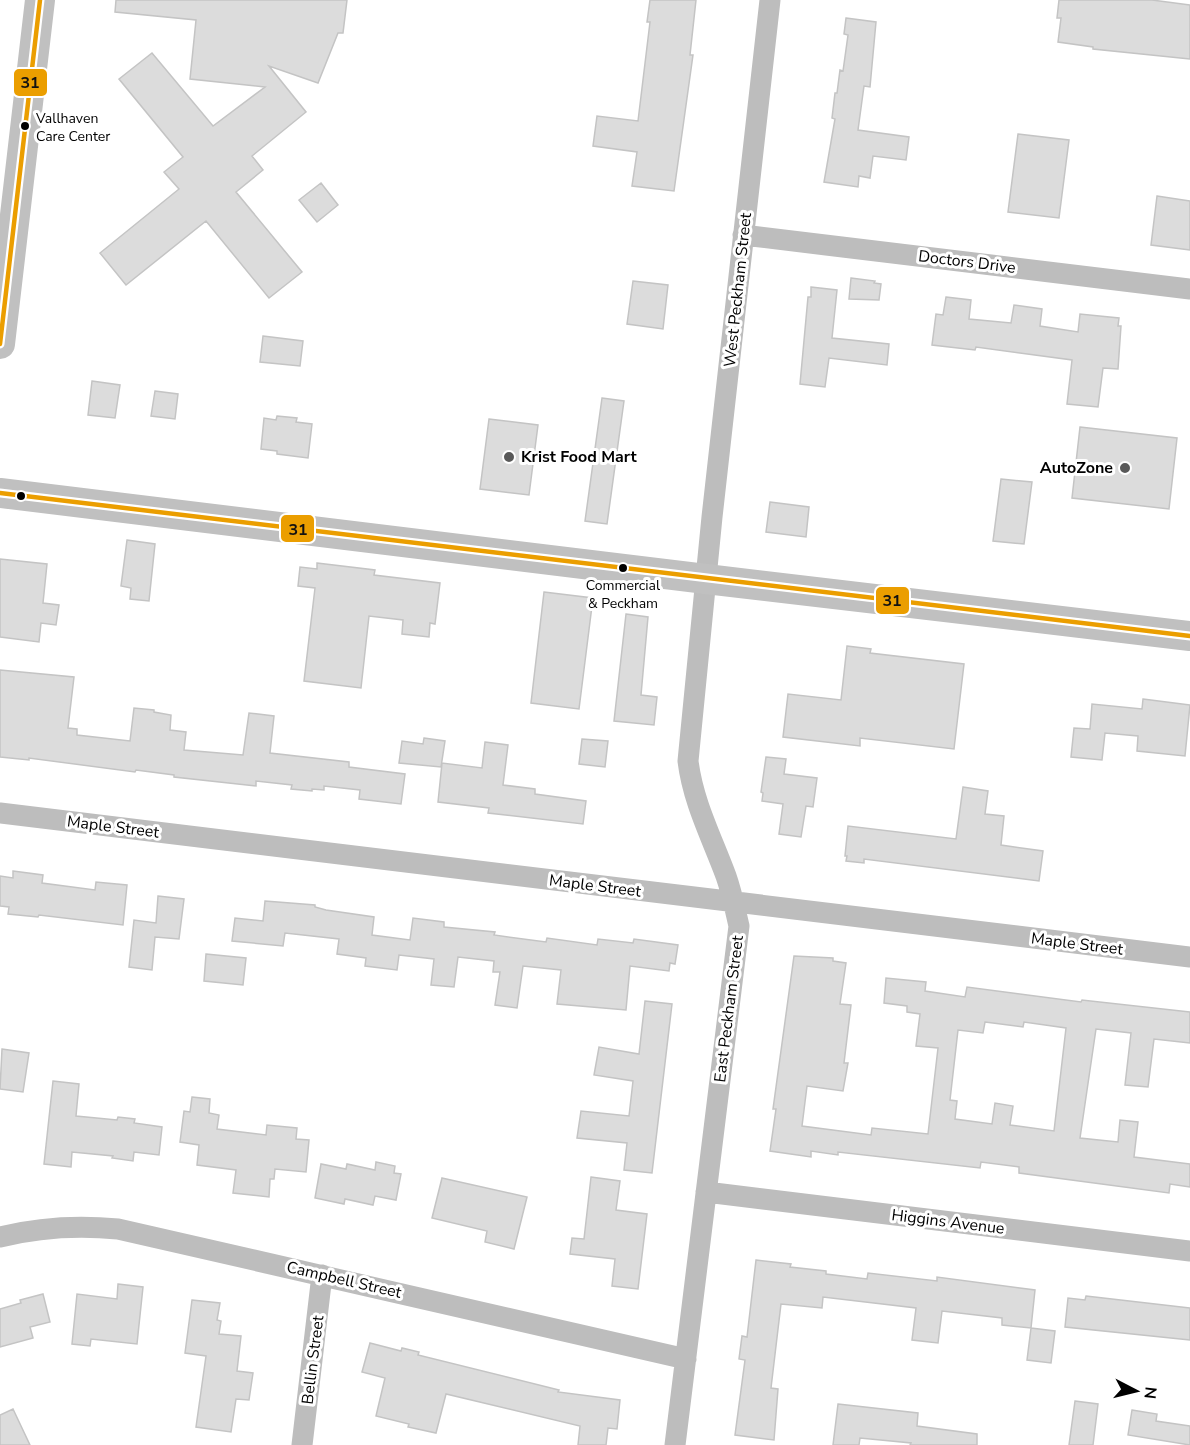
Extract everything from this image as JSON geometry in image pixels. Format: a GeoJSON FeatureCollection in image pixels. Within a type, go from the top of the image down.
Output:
{"type":"FeatureCollection","features":[{"type":"Feature","properties":{"kind":"main road"},"geometry":{"type":"LineString","coordinates":[[0,344],[40,0]]}},
{"type":"Feature","properties":{"kind":"main road"},"geometry":{"type":"LineString","coordinates":[[0,493],[1190,636]]}},
{"type":"Feature","properties":{"kind":"street","name":"West Peckham Street"},"geometry":{"type":"LineString","coordinates":[[706,579],[770,0]]}},
{"type":"Feature","properties":{"kind":"street","name":"Doctors Drive"},"geometry":{"type":"LineString","coordinates":[[743,235],[1190,289]]}},
{"type":"Feature","properties":{"kind":"street","name":"East Peckham Street"},"geometry":{"type":"LineString","coordinates":[[675,1445],[739,926],[726,876],[690,783],[688,761],[706,579]]}},
{"type":"Feature","properties":{"kind":"street","name":"Maple Street"},"geometry":{"type":"LineString","coordinates":[[0,813],[1190,957]]}},
{"type":"Feature","properties":{"kind":"street","name":"Higgins Avenue"},"geometry":{"type":"LineString","coordinates":[[706,1192],[1190,1251]]}},
{"type":"Feature","properties":{"kind":"street","name":"Campbell Street"},"geometry":{"type":"LineString","coordinates":[[0,1237],[56,1227],[118,1228],[686,1359]]}},
{"type":"Feature","properties":{"kind":"street","name":"Bellin Street"},"geometry":{"type":"LineString","coordinates":[[302,1445],[322,1275]]}},
{"type":"Feature","properties":{"kind":"building"},"geometry":{"type":"Polygon","coordinates":[[[116,0],[347,0],[343,33],[338,33],[318,83],[269,66],[306,112],[252,156],[263,170],[236,192],[302,272],[269,298],[206,221],[126,285],[100,253],[179,189],[164,172],[183,157],[119,79],[152,53],[213,126],[265,87],[190,79],[196,20],[115,12],[116,0]]]}},
{"type":"Feature","properties":{"kind":"building"},"geometry":{"type":"Polygon","coordinates":[[[650,0],[696,0],[690,55],[693,55],[674,191],[632,186],[637,152],[593,146],[597,116],[638,121],[650,22],[647,22],[650,0]]]}},
{"type":"Feature","properties":{"kind":"building"},"geometry":{"type":"Polygon","coordinates":[[[1059,0],[1152,0],[1190,5],[1190,59],[1093,49],[1093,47],[1058,42],[1061,18],[1057,18],[1059,0]]]}},
{"type":"Feature","properties":{"kind":"building"},"geometry":{"type":"Polygon","coordinates":[[[846,18],[876,22],[870,87],[864,86],[858,130],[909,137],[906,160],[873,156],[870,178],[859,176],[858,187],[824,182],[835,119],[832,118],[835,93],[837,93],[840,70],[843,71],[848,35],[844,34],[846,18]]]}},
{"type":"Feature","properties":{"kind":"building"},"geometry":{"type":"Polygon","coordinates":[[[1018,134],[1069,140],[1059,218],[1008,212],[1018,134]]]}},
{"type":"Feature","properties":{"kind":"building"},"geometry":{"type":"Polygon","coordinates":[[[321,183],[338,205],[317,222],[299,200],[321,183]]]}},
{"type":"Feature","properties":{"kind":"building"},"geometry":{"type":"Polygon","coordinates":[[[1157,196],[1190,201],[1190,250],[1151,245],[1157,196]]]}},
{"type":"Feature","properties":{"kind":"building"},"geometry":{"type":"Polygon","coordinates":[[[851,278],[881,284],[879,300],[849,299],[851,278]]]}},
{"type":"Feature","properties":{"kind":"building"},"geometry":{"type":"Polygon","coordinates":[[[633,281],[668,285],[663,329],[627,324],[633,281]]]}},
{"type":"Feature","properties":{"kind":"building"},"geometry":{"type":"Polygon","coordinates":[[[811,287],[837,290],[832,338],[889,344],[887,365],[829,358],[825,387],[800,384],[808,297],[811,297],[811,287]]]}},
{"type":"Feature","properties":{"kind":"building"},"geometry":{"type":"Polygon","coordinates":[[[946,297],[971,300],[969,319],[1011,323],[1014,305],[1042,309],[1040,326],[1078,332],[1080,314],[1119,318],[1118,326],[1121,326],[1118,369],[1103,368],[1098,407],[1067,404],[1072,360],[976,347],[975,350],[932,345],[936,314],[943,315],[946,297]]]}},
{"type":"Feature","properties":{"kind":"building"},"geometry":{"type":"Polygon","coordinates":[[[263,336],[303,341],[300,366],[260,362],[263,336]]]}},
{"type":"Feature","properties":{"kind":"building"},"geometry":{"type":"Polygon","coordinates":[[[92,381],[120,385],[115,418],[88,415],[92,381]]]}},
{"type":"Feature","properties":{"kind":"building"},"geometry":{"type":"Polygon","coordinates":[[[155,391],[178,394],[175,419],[151,416],[155,391]]]}},
{"type":"Feature","properties":{"kind":"building"},"geometry":{"type":"Polygon","coordinates":[[[602,398],[624,401],[607,524],[585,521],[602,398]]]}},
{"type":"Feature","properties":{"kind":"building"},"geometry":{"type":"Polygon","coordinates":[[[277,416],[297,418],[296,422],[312,424],[308,458],[277,454],[277,451],[261,449],[264,418],[276,420],[277,416]]]}},
{"type":"Feature","properties":{"kind":"building","name":"Krist Food Mart"},"geometry":{"type":"Polygon","coordinates":[[[489,419],[538,425],[529,495],[480,489],[489,419]]]}},
{"type":"Feature","properties":{"kind":"building","name":"AutoZone"},"geometry":{"type":"Polygon","coordinates":[[[1080,427],[1177,438],[1169,509],[1072,498],[1080,427]]]}},
{"type":"Feature","properties":{"kind":"building"},"geometry":{"type":"Polygon","coordinates":[[[1001,479],[1032,482],[1024,544],[993,541],[1001,479]]]}},
{"type":"Feature","properties":{"kind":"building"},"geometry":{"type":"Polygon","coordinates":[[[770,502],[809,507],[806,537],[766,532],[770,502]]]}},
{"type":"Feature","properties":{"kind":"building"},"geometry":{"type":"Polygon","coordinates":[[[127,540],[155,544],[149,601],[130,599],[131,588],[121,586],[127,540]]]}},
{"type":"Feature","properties":{"kind":"building"},"geometry":{"type":"Polygon","coordinates":[[[0,559],[47,564],[43,603],[59,605],[56,625],[41,623],[39,642],[0,637],[0,559]]]}},
{"type":"Feature","properties":{"kind":"building"},"geometry":{"type":"Polygon","coordinates":[[[317,563],[375,570],[374,575],[440,583],[435,624],[430,623],[429,637],[402,634],[403,620],[369,616],[361,688],[304,681],[315,588],[298,586],[300,567],[317,569],[317,563]]]}},
{"type":"Feature","properties":{"kind":"building"},"geometry":{"type":"Polygon","coordinates":[[[544,592],[593,598],[579,709],[531,703],[544,592]]]}},
{"type":"Feature","properties":{"kind":"building"},"geometry":{"type":"Polygon","coordinates":[[[626,614],[648,617],[641,695],[657,697],[654,725],[614,721],[626,614]]]}},
{"type":"Feature","properties":{"kind":"building"},"geometry":{"type":"Polygon","coordinates":[[[847,646],[871,649],[870,653],[964,664],[954,749],[860,738],[860,746],[783,737],[788,694],[841,700],[847,646]]]}},
{"type":"Feature","properties":{"kind":"building"},"geometry":{"type":"Polygon","coordinates":[[[0,670],[74,677],[68,728],[77,729],[77,735],[130,741],[134,708],[154,710],[154,712],[171,715],[170,730],[186,732],[184,750],[243,755],[249,713],[274,716],[270,753],[349,762],[349,767],[405,774],[401,804],[359,799],[360,790],[324,786],[324,790],[312,789],[312,791],[291,789],[292,785],[256,781],[256,786],[174,777],[174,775],[136,770],[135,772],[29,758],[29,760],[0,757],[0,670]]]}},
{"type":"Feature","properties":{"kind":"building"},"geometry":{"type":"Polygon","coordinates":[[[1143,699],[1190,705],[1185,756],[1137,751],[1138,736],[1105,733],[1102,760],[1071,757],[1074,728],[1090,729],[1092,704],[1142,709],[1143,699]]]}},
{"type":"Feature","properties":{"kind":"building"},"geometry":{"type":"Polygon","coordinates":[[[424,738],[445,741],[441,767],[399,763],[402,741],[423,744],[424,738]]]}},
{"type":"Feature","properties":{"kind":"building"},"geometry":{"type":"Polygon","coordinates":[[[582,739],[608,741],[605,767],[579,764],[582,739]]]}},
{"type":"Feature","properties":{"kind":"building"},"geometry":{"type":"Polygon","coordinates":[[[485,742],[508,745],[503,785],[535,789],[535,794],[586,801],[583,824],[488,813],[489,808],[438,802],[442,763],[482,768],[485,742]]]}},
{"type":"Feature","properties":{"kind":"building"},"geometry":{"type":"Polygon","coordinates":[[[766,757],[786,759],[784,774],[817,778],[813,807],[806,806],[801,837],[779,834],[783,804],[762,801],[763,793],[761,792],[766,757]]]}},
{"type":"Feature","properties":{"kind":"building"},"geometry":{"type":"Polygon","coordinates":[[[963,787],[988,791],[985,814],[1004,816],[1001,845],[1043,851],[1039,881],[864,859],[864,863],[846,861],[848,826],[956,839],[963,787]]]}},
{"type":"Feature","properties":{"kind":"building"},"geometry":{"type":"Polygon","coordinates":[[[13,871],[43,875],[42,883],[95,890],[96,882],[127,885],[123,925],[39,915],[38,917],[8,914],[9,907],[0,906],[0,876],[13,878],[13,871]]]}},
{"type":"Feature","properties":{"kind":"building"},"geometry":{"type":"Polygon","coordinates":[[[158,896],[184,899],[179,939],[155,937],[152,970],[129,967],[134,920],[156,923],[158,896]]]}},
{"type":"Feature","properties":{"kind":"building"},"geometry":{"type":"Polygon","coordinates":[[[265,901],[315,905],[315,907],[326,910],[374,917],[372,935],[410,940],[413,918],[444,922],[444,927],[495,932],[494,935],[546,942],[547,938],[597,945],[598,939],[633,943],[634,939],[678,945],[675,964],[670,963],[669,971],[630,966],[626,1010],[557,1004],[561,970],[523,966],[517,1008],[495,1005],[500,972],[493,972],[494,961],[458,957],[454,987],[431,985],[434,959],[399,955],[397,970],[365,966],[366,958],[337,954],[339,939],[285,933],[283,946],[232,941],[235,918],[263,921],[265,901]]]}},
{"type":"Feature","properties":{"kind":"building"},"geometry":{"type":"Polygon","coordinates":[[[206,954],[246,958],[243,985],[204,981],[206,954]]]}},
{"type":"Feature","properties":{"kind":"building"},"geometry":{"type":"Polygon","coordinates":[[[794,956],[833,958],[833,961],[846,963],[840,1004],[851,1005],[844,1063],[848,1063],[843,1091],[807,1086],[802,1126],[871,1135],[872,1128],[928,1134],[938,1048],[916,1046],[920,1014],[907,1012],[907,1006],[884,1003],[886,978],[926,982],[925,991],[965,997],[967,987],[1081,1002],[1082,1000],[1190,1012],[1190,1043],[1154,1039],[1148,1087],[1125,1085],[1131,1033],[1096,1029],[1080,1138],[1118,1142],[1120,1120],[1138,1122],[1134,1157],[1190,1164],[1190,1187],[1170,1184],[1169,1193],[1019,1173],[1019,1167],[981,1162],[980,1168],[838,1152],[838,1155],[811,1151],[811,1157],[770,1151],[776,1109],[773,1109],[794,956]],[[985,1022],[983,1033],[958,1030],[950,1100],[957,1101],[955,1119],[992,1124],[995,1103],[1013,1106],[1010,1125],[1054,1131],[1066,1028],[1024,1022],[1023,1027],[985,1022]]]}},
{"type":"Feature","properties":{"kind":"building"},"geometry":{"type":"Polygon","coordinates":[[[645,1001],[672,1004],[652,1173],[624,1170],[627,1143],[577,1138],[581,1111],[629,1116],[633,1081],[594,1075],[599,1047],[639,1054],[645,1001]]]}},
{"type":"Feature","properties":{"kind":"building"},"geometry":{"type":"Polygon","coordinates":[[[2,1049],[29,1053],[23,1092],[0,1089],[2,1049]]]}},
{"type":"Feature","properties":{"kind":"building"},"geometry":{"type":"Polygon","coordinates":[[[53,1081],[79,1084],[76,1116],[117,1120],[118,1117],[135,1119],[134,1123],[162,1127],[159,1155],[134,1152],[133,1161],[112,1158],[113,1156],[72,1152],[71,1167],[44,1164],[53,1081]]]}},
{"type":"Feature","properties":{"kind":"building"},"geometry":{"type":"Polygon","coordinates":[[[192,1097],[210,1099],[209,1113],[219,1115],[217,1129],[266,1135],[267,1125],[297,1128],[296,1139],[309,1140],[306,1172],[275,1169],[274,1179],[270,1179],[269,1197],[233,1193],[236,1170],[197,1165],[199,1145],[180,1142],[184,1111],[190,1112],[192,1097]]]}},
{"type":"Feature","properties":{"kind":"building"},"geometry":{"type":"Polygon","coordinates":[[[376,1162],[395,1166],[394,1173],[401,1174],[396,1200],[375,1196],[373,1205],[345,1199],[344,1204],[315,1198],[321,1164],[346,1169],[347,1164],[375,1170],[376,1162]]]}},
{"type":"Feature","properties":{"kind":"building"},"geometry":{"type":"Polygon","coordinates":[[[591,1177],[620,1181],[616,1210],[647,1214],[638,1289],[612,1286],[615,1259],[570,1254],[572,1238],[584,1239],[591,1177]]]}},
{"type":"Feature","properties":{"kind":"building"},"geometry":{"type":"Polygon","coordinates":[[[442,1178],[527,1197],[514,1249],[485,1242],[487,1231],[432,1218],[442,1178]]]}},
{"type":"Feature","properties":{"kind":"building"},"geometry":{"type":"Polygon","coordinates":[[[756,1260],[826,1271],[826,1274],[867,1279],[868,1273],[937,1281],[937,1277],[1035,1290],[1031,1328],[1002,1325],[1002,1318],[942,1311],[938,1343],[912,1340],[916,1308],[823,1297],[822,1308],[781,1304],[771,1388],[778,1389],[774,1440],[735,1435],[745,1360],[739,1359],[742,1336],[747,1337],[756,1260]]]}},
{"type":"Feature","properties":{"kind":"building"},"geometry":{"type":"Polygon","coordinates":[[[118,1284],[143,1287],[137,1344],[91,1339],[90,1346],[72,1344],[77,1294],[117,1299],[118,1284]]]}},
{"type":"Feature","properties":{"kind":"building"},"geometry":{"type":"Polygon","coordinates":[[[43,1294],[50,1322],[30,1327],[33,1338],[0,1347],[0,1309],[21,1303],[20,1300],[43,1294]]]}},
{"type":"Feature","properties":{"kind":"building"},"geometry":{"type":"Polygon","coordinates":[[[1086,1296],[1190,1308],[1190,1340],[1065,1327],[1068,1298],[1085,1300],[1086,1296]]]}},
{"type":"Feature","properties":{"kind":"building"},"geometry":{"type":"Polygon","coordinates":[[[192,1300],[220,1303],[217,1320],[221,1321],[219,1334],[241,1336],[237,1371],[253,1373],[249,1400],[236,1399],[231,1432],[196,1427],[206,1356],[185,1353],[192,1300]]]}},
{"type":"Feature","properties":{"kind":"building"},"geometry":{"type":"Polygon","coordinates":[[[1031,1328],[1055,1331],[1051,1363],[1027,1360],[1031,1328]]]}},
{"type":"Feature","properties":{"kind":"building"},"geometry":{"type":"Polygon","coordinates":[[[370,1343],[401,1351],[402,1348],[419,1352],[418,1355],[559,1390],[558,1392],[620,1400],[617,1429],[608,1428],[606,1445],[578,1445],[580,1426],[446,1394],[436,1433],[408,1427],[409,1424],[376,1416],[385,1378],[362,1372],[370,1343]]]}},
{"type":"Feature","properties":{"kind":"building"},"geometry":{"type":"Polygon","coordinates":[[[1075,1401],[1098,1404],[1093,1445],[1069,1445],[1075,1401]]]}},
{"type":"Feature","properties":{"kind":"building"},"geometry":{"type":"Polygon","coordinates":[[[838,1404],[918,1413],[917,1426],[977,1434],[977,1445],[910,1445],[911,1443],[860,1438],[859,1445],[833,1445],[838,1404]]]}},
{"type":"Feature","properties":{"kind":"building"},"geometry":{"type":"Polygon","coordinates":[[[13,1409],[30,1445],[0,1445],[0,1415],[13,1409]]]}},
{"type":"Feature","properties":{"kind":"building"},"geometry":{"type":"Polygon","coordinates":[[[1132,1410],[1157,1414],[1156,1421],[1190,1426],[1190,1445],[1128,1435],[1132,1410]]]}},
{"type":"Feature","properties":{"kind":"transit line","name":"31"},"geometry":{"type":"LineString","coordinates":[[0,344],[40,0]]}},
{"type":"Feature","properties":{"kind":"transit line","name":"31"},"geometry":{"type":"LineString","coordinates":[[0,493],[1190,636]]}},
{"type":"Feature","properties":{"kind":"place","name":"Vallhaven Care Center"},"geometry":{"type":"Point","coordinates":[25,126]}},
{"type":"Feature","properties":{"kind":"place","name":"Krist Food Mart"},"geometry":{"type":"Point","coordinates":[509,457]}},
{"type":"Feature","properties":{"kind":"place","name":"AutoZone"},"geometry":{"type":"Point","coordinates":[1125,468]}},
{"type":"Feature","properties":{"kind":"place","name":"Commercial & Peckham"},"geometry":{"type":"Point","coordinates":[623,568]}}]}
